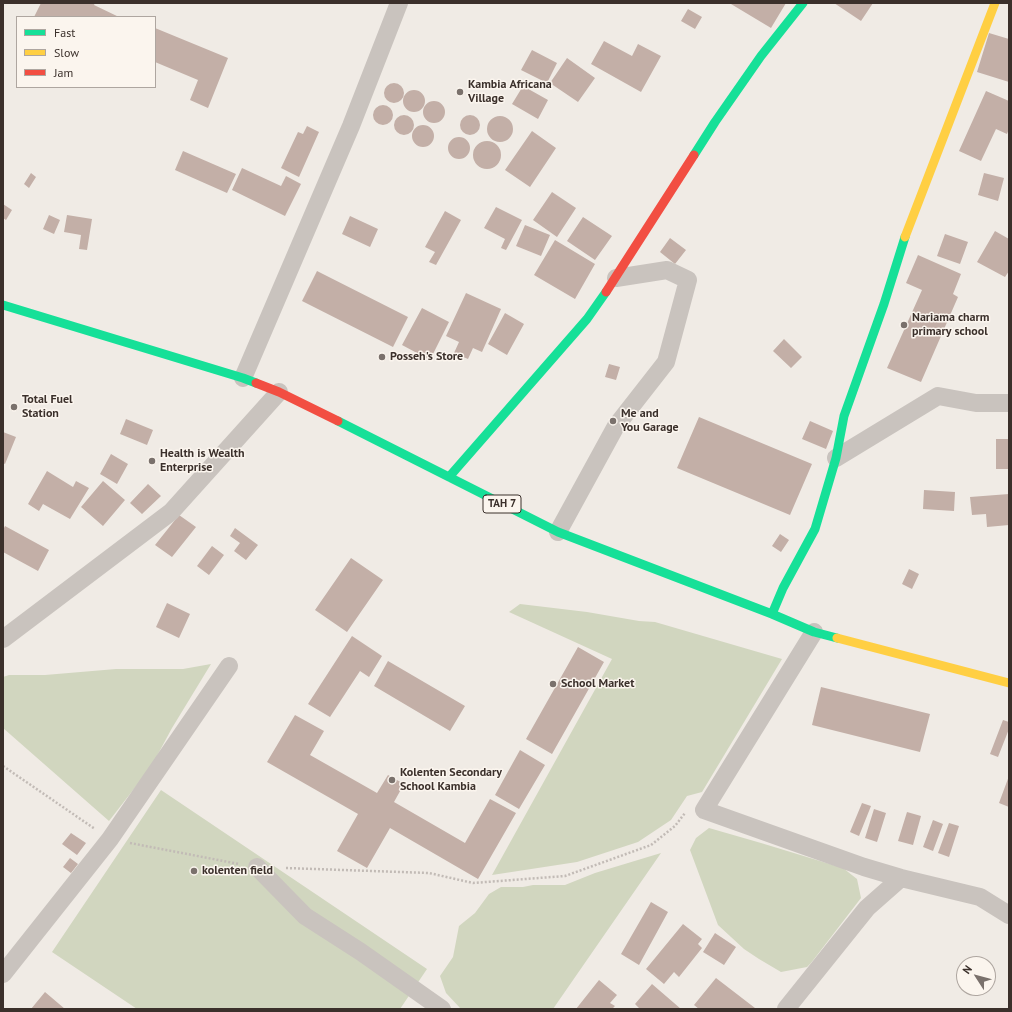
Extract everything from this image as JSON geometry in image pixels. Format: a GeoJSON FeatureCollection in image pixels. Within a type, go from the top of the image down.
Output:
{"type":"FeatureCollection","features":[{"type":"Feature","properties":{"kind":"main road"},"geometry":{"type":"LineString","coordinates":[[449,477],[587,320],[616,278],[715,122],[762,56],[804,3]]}},
{"type":"Feature","properties":{"kind":"main road"},"geometry":{"type":"LineString","coordinates":[[772,614],[783,588],[816,529],[836,458],[844,416],[884,304],[910,222],[995,3]]}},
{"type":"Feature","properties":{"kind":"main road","name":"TAH 7"},"geometry":{"type":"LineString","coordinates":[[3,306],[243,378],[279,392],[558,532],[772,614],[814,632],[1009,683]]}},
{"type":"Feature","properties":{"kind":"street"},"geometry":{"type":"LineString","coordinates":[[243,378],[352,126],[399,3]]}},
{"type":"Feature","properties":{"kind":"street"},"geometry":{"type":"LineString","coordinates":[[558,532],[616,426],[666,362],[688,280],[667,270],[616,278]]}},
{"type":"Feature","properties":{"kind":"street"},"geometry":{"type":"LineString","coordinates":[[3,639],[171,512],[279,392]]}},
{"type":"Feature","properties":{"kind":"street"},"geometry":{"type":"LineString","coordinates":[[836,458],[938,396],[976,403],[1009,403]]}},
{"type":"Feature","properties":{"kind":"street"},"geometry":{"type":"LineString","coordinates":[[814,632],[704,810],[864,867],[901,878],[980,897],[1009,915]]}},
{"type":"Feature","properties":{"kind":"street"},"geometry":{"type":"LineString","coordinates":[[3,974],[110,839],[229,666]]}},
{"type":"Feature","properties":{"kind":"street"},"geometry":{"type":"LineString","coordinates":[[257,867],[306,916],[362,952],[442,1009]]}},
{"type":"Feature","properties":{"kind":"street"},"geometry":{"type":"LineString","coordinates":[[786,1009],[867,908],[901,878]]}},
{"type":"Feature","properties":{"kind":"path"},"geometry":{"type":"LineString","coordinates":[[3,766],[110,839],[257,867],[429,873],[473,883],[565,876],[651,845],[675,826],[687,811],[704,810]]}},
{"type":"Feature","properties":{"kind":"green space"},"geometry":{"type":"Polygon","coordinates":[[[520,604],[655,622],[782,659],[702,792],[687,796],[671,820],[638,842],[577,862],[492,875],[612,659],[509,612],[520,604]]]}},
{"type":"Feature","properties":{"kind":"green space"},"geometry":{"type":"Polygon","coordinates":[[[211,664],[172,728],[151,767],[109,821],[3,728],[3,677],[9,675],[45,675],[116,669],[183,669],[211,664]]]}},
{"type":"Feature","properties":{"kind":"green space","name":"kolenten field"},"geometry":{"type":"Polygon","coordinates":[[[161,790],[427,969],[400,1009],[137,1009],[52,952],[161,790]]]}},
{"type":"Feature","properties":{"kind":"green space"},"geometry":{"type":"Polygon","coordinates":[[[709,828],[843,868],[857,879],[861,898],[807,967],[781,972],[744,949],[718,925],[690,850],[696,838],[709,828]]]}},
{"type":"Feature","properties":{"kind":"green space"},"geometry":{"type":"Polygon","coordinates":[[[661,853],[553,1009],[461,1009],[446,993],[440,976],[453,957],[459,926],[475,913],[489,894],[501,887],[565,885],[595,873],[661,853]]]}},
{"type":"Feature","properties":{"kind":"building"},"geometry":{"type":"Polygon","coordinates":[[[41,3],[95,3],[94,5],[117,16],[34,16],[41,3]]]}},
{"type":"Feature","properties":{"kind":"building"},"geometry":{"type":"Polygon","coordinates":[[[786,3],[771,28],[731,4],[786,3]]]}},
{"type":"Feature","properties":{"kind":"building"},"geometry":{"type":"Polygon","coordinates":[[[834,3],[873,3],[861,21],[834,3]]]}},
{"type":"Feature","properties":{"kind":"building"},"geometry":{"type":"Polygon","coordinates":[[[688,9],[702,17],[695,29],[681,21],[688,9]]]}},
{"type":"Feature","properties":{"kind":"building"},"geometry":{"type":"Polygon","coordinates":[[[156,28],[228,58],[208,108],[190,100],[198,80],[156,62],[156,28]]]}},
{"type":"Feature","properties":{"kind":"building"},"geometry":{"type":"Polygon","coordinates":[[[989,33],[1009,39],[1009,82],[977,72],[989,33]]]}},
{"type":"Feature","properties":{"kind":"building"},"geometry":{"type":"Polygon","coordinates":[[[604,41],[632,56],[638,44],[661,56],[641,92],[591,64],[604,41]]]}},
{"type":"Feature","properties":{"kind":"building"},"geometry":{"type":"Polygon","coordinates":[[[532,50],[557,63],[547,83],[521,70],[532,50]]]}},
{"type":"Feature","properties":{"kind":"building"},"geometry":{"type":"Polygon","coordinates":[[[567,58],[595,78],[578,102],[550,83],[567,58]]]}},
{"type":"Feature","properties":{"kind":"building"},"geometry":{"type":"Polygon","coordinates":[[[394,83],[401,86],[404,93],[401,100],[394,103],[387,100],[384,93],[387,86],[394,83]]]}},
{"type":"Feature","properties":{"kind":"building"},"geometry":{"type":"Polygon","coordinates":[[[523,86],[548,100],[538,119],[512,104],[523,86]]]}},
{"type":"Feature","properties":{"kind":"building"},"geometry":{"type":"Polygon","coordinates":[[[414,90],[422,93],[425,101],[422,109],[414,112],[406,109],[403,101],[406,93],[414,90]]]}},
{"type":"Feature","properties":{"kind":"building"},"geometry":{"type":"Polygon","coordinates":[[[986,91],[1009,101],[1009,129],[1007,134],[996,129],[981,161],[959,151],[986,91]]]}},
{"type":"Feature","properties":{"kind":"building"},"geometry":{"type":"Polygon","coordinates":[[[434,101],[442,104],[445,112],[442,120],[434,123],[426,120],[423,112],[426,104],[434,101]]]}},
{"type":"Feature","properties":{"kind":"building"},"geometry":{"type":"Polygon","coordinates":[[[379,105],[387,105],[393,111],[393,119],[387,125],[379,125],[373,119],[373,111],[379,105]]]}},
{"type":"Feature","properties":{"kind":"building"},"geometry":{"type":"Polygon","coordinates":[[[404,115],[411,118],[414,125],[411,132],[404,135],[397,132],[394,125],[397,118],[404,115]]]}},
{"type":"Feature","properties":{"kind":"building"},"geometry":{"type":"Polygon","coordinates":[[[466,115],[474,115],[480,121],[480,129],[474,135],[466,135],[460,129],[460,121],[466,115]]]}},
{"type":"Feature","properties":{"kind":"building"},"geometry":{"type":"Polygon","coordinates":[[[500,116],[509,120],[513,129],[509,138],[500,142],[491,138],[487,129],[491,120],[500,116]]]}},
{"type":"Feature","properties":{"kind":"building"},"geometry":{"type":"Polygon","coordinates":[[[419,125],[427,125],[434,132],[434,140],[427,147],[419,147],[412,140],[412,132],[419,125]]]}},
{"type":"Feature","properties":{"kind":"building"},"geometry":{"type":"Polygon","coordinates":[[[307,126],[319,132],[299,177],[281,168],[298,132],[303,134],[307,126]]]}},
{"type":"Feature","properties":{"kind":"building"},"geometry":{"type":"Polygon","coordinates":[[[532,131],[556,148],[530,187],[505,170],[532,131]]]}},
{"type":"Feature","properties":{"kind":"building"},"geometry":{"type":"Polygon","coordinates":[[[459,137],[467,140],[470,148],[467,156],[459,159],[451,156],[448,148],[451,140],[459,137]]]}},
{"type":"Feature","properties":{"kind":"building"},"geometry":{"type":"Polygon","coordinates":[[[487,141],[497,145],[501,155],[497,165],[487,169],[477,165],[473,155],[477,145],[487,141]]]}},
{"type":"Feature","properties":{"kind":"building"},"geometry":{"type":"Polygon","coordinates":[[[183,151],[236,174],[227,193],[175,170],[183,151]]]}},
{"type":"Feature","properties":{"kind":"building"},"geometry":{"type":"Polygon","coordinates":[[[242,168],[281,186],[286,176],[301,184],[285,216],[232,190],[242,168]]]}},
{"type":"Feature","properties":{"kind":"building"},"geometry":{"type":"Polygon","coordinates":[[[31,173],[36,177],[29,188],[24,184],[31,173]]]}},
{"type":"Feature","properties":{"kind":"building"},"geometry":{"type":"Polygon","coordinates":[[[984,173],[1004,178],[998,201],[978,195],[984,173]]]}},
{"type":"Feature","properties":{"kind":"building"},"geometry":{"type":"Polygon","coordinates":[[[552,192],[576,208],[557,237],[533,220],[552,192]]]}},
{"type":"Feature","properties":{"kind":"building"},"geometry":{"type":"Polygon","coordinates":[[[3,204],[12,210],[6,220],[3,218],[3,204]]]}},
{"type":"Feature","properties":{"kind":"building"},"geometry":{"type":"Polygon","coordinates":[[[496,207],[522,220],[506,250],[501,248],[505,239],[484,228],[496,207]]]}},
{"type":"Feature","properties":{"kind":"building"},"geometry":{"type":"Polygon","coordinates":[[[445,211],[461,220],[436,265],[429,262],[435,252],[425,247],[445,211]]]}},
{"type":"Feature","properties":{"kind":"building"},"geometry":{"type":"Polygon","coordinates":[[[49,215],[60,220],[54,234],[43,229],[49,215]]]}},
{"type":"Feature","properties":{"kind":"building"},"geometry":{"type":"Polygon","coordinates":[[[67,215],[92,219],[87,250],[79,249],[81,235],[64,232],[67,215]]]}},
{"type":"Feature","properties":{"kind":"building"},"geometry":{"type":"Polygon","coordinates":[[[350,216],[378,229],[370,247],[342,234],[350,216]]]}},
{"type":"Feature","properties":{"kind":"building"},"geometry":{"type":"Polygon","coordinates":[[[583,217],[612,236],[595,260],[567,241],[583,217]]]}},
{"type":"Feature","properties":{"kind":"building"},"geometry":{"type":"Polygon","coordinates":[[[525,225],[550,235],[541,256],[516,246],[525,225]]]}},
{"type":"Feature","properties":{"kind":"building"},"geometry":{"type":"Polygon","coordinates":[[[995,231],[1009,239],[1009,271],[1005,277],[977,262],[995,231]]]}},
{"type":"Feature","properties":{"kind":"building"},"geometry":{"type":"Polygon","coordinates":[[[945,234],[968,242],[960,264],[937,256],[945,234]]]}},
{"type":"Feature","properties":{"kind":"building"},"geometry":{"type":"Polygon","coordinates":[[[670,238],[686,250],[675,264],[660,252],[670,238]]]}},
{"type":"Feature","properties":{"kind":"building"},"geometry":{"type":"Polygon","coordinates":[[[555,240],[595,264],[575,299],[534,275],[555,240]]]}},
{"type":"Feature","properties":{"kind":"building"},"geometry":{"type":"Polygon","coordinates":[[[918,255],[961,274],[953,294],[958,297],[921,382],[887,368],[922,290],[906,283],[918,255]]]}},
{"type":"Feature","properties":{"kind":"building"},"geometry":{"type":"Polygon","coordinates":[[[317,271],[408,317],[393,347],[302,301],[317,271]]]}},
{"type":"Feature","properties":{"kind":"building"},"geometry":{"type":"Polygon","coordinates":[[[466,293],[501,309],[482,352],[473,348],[468,359],[454,353],[459,342],[446,336],[466,293]]]}},
{"type":"Feature","properties":{"kind":"building"},"geometry":{"type":"Polygon","coordinates":[[[422,308],[449,322],[430,360],[402,345],[422,308]]]}},
{"type":"Feature","properties":{"kind":"building"},"geometry":{"type":"Polygon","coordinates":[[[505,313],[524,324],[507,355],[488,344],[505,313]]]}},
{"type":"Feature","properties":{"kind":"building"},"geometry":{"type":"Polygon","coordinates":[[[784,339],[802,357],[791,368],[773,351],[784,339]]]}},
{"type":"Feature","properties":{"kind":"building"},"geometry":{"type":"Polygon","coordinates":[[[609,364],[620,367],[616,380],[605,377],[609,364]]]}},
{"type":"Feature","properties":{"kind":"building"},"geometry":{"type":"Polygon","coordinates":[[[699,417],[812,464],[790,515],[677,468],[699,417]]]}},
{"type":"Feature","properties":{"kind":"building"},"geometry":{"type":"Polygon","coordinates":[[[126,419],[153,430],[147,445],[120,434],[126,419]]]}},
{"type":"Feature","properties":{"kind":"building"},"geometry":{"type":"Polygon","coordinates":[[[810,421],[833,431],[826,449],[802,439],[810,421]]]}},
{"type":"Feature","properties":{"kind":"building"},"geometry":{"type":"Polygon","coordinates":[[[3,432],[16,437],[5,464],[3,463],[3,432]]]}},
{"type":"Feature","properties":{"kind":"building"},"geometry":{"type":"Polygon","coordinates":[[[996,439],[1009,439],[1009,469],[996,469],[996,439]]]}},
{"type":"Feature","properties":{"kind":"building"},"geometry":{"type":"Polygon","coordinates":[[[111,454],[128,464],[117,484],[100,474],[111,454]]]}},
{"type":"Feature","properties":{"kind":"building"},"geometry":{"type":"Polygon","coordinates":[[[47,471],[73,487],[76,481],[89,488],[70,519],[43,504],[39,511],[28,504],[47,471]]]}},
{"type":"Feature","properties":{"kind":"building"},"geometry":{"type":"Polygon","coordinates":[[[103,481],[125,500],[103,526],[81,507],[103,481]]]}},
{"type":"Feature","properties":{"kind":"building"},"geometry":{"type":"Polygon","coordinates":[[[148,484],[161,496],[142,514],[130,503],[148,484]]]}},
{"type":"Feature","properties":{"kind":"building"},"geometry":{"type":"Polygon","coordinates":[[[924,490],[955,492],[954,511],[923,509],[924,490]]]}},
{"type":"Feature","properties":{"kind":"building"},"geometry":{"type":"Polygon","coordinates":[[[1009,494],[1009,525],[987,527],[986,514],[972,515],[970,497],[1009,494]]]}},
{"type":"Feature","properties":{"kind":"building"},"geometry":{"type":"Polygon","coordinates":[[[179,515],[196,527],[172,557],[155,545],[179,515]]]}},
{"type":"Feature","properties":{"kind":"building"},"geometry":{"type":"Polygon","coordinates":[[[5,526],[49,550],[38,571],[3,552],[3,530],[5,526]]]}},
{"type":"Feature","properties":{"kind":"building"},"geometry":{"type":"Polygon","coordinates":[[[235,528],[258,545],[246,560],[234,551],[240,543],[230,536],[235,528]]]}},
{"type":"Feature","properties":{"kind":"building"},"geometry":{"type":"Polygon","coordinates":[[[780,534],[789,540],[781,552],[772,546],[780,534]]]}},
{"type":"Feature","properties":{"kind":"building"},"geometry":{"type":"Polygon","coordinates":[[[212,546],[224,555],[209,575],[197,566],[212,546]]]}},
{"type":"Feature","properties":{"kind":"building"},"geometry":{"type":"Polygon","coordinates":[[[351,558],[383,580],[347,632],[315,610],[351,558]]]}},
{"type":"Feature","properties":{"kind":"building"},"geometry":{"type":"Polygon","coordinates":[[[909,569],[919,574],[912,589],[902,584],[909,569]]]}},
{"type":"Feature","properties":{"kind":"building"},"geometry":{"type":"Polygon","coordinates":[[[167,603],[190,614],[179,638],[156,627],[167,603]]]}},
{"type":"Feature","properties":{"kind":"building"},"geometry":{"type":"Polygon","coordinates":[[[352,636],[382,656],[369,677],[360,671],[330,717],[308,704],[352,636]]]}},
{"type":"Feature","properties":{"kind":"building"},"geometry":{"type":"Polygon","coordinates":[[[578,647],[604,662],[552,754],[526,739],[578,647]]]}},
{"type":"Feature","properties":{"kind":"building"},"geometry":{"type":"Polygon","coordinates":[[[388,661],[465,706],[450,731],[374,686],[388,661]]]}},
{"type":"Feature","properties":{"kind":"building"},"geometry":{"type":"Polygon","coordinates":[[[821,687],[930,714],[920,752],[812,725],[821,687]]]}},
{"type":"Feature","properties":{"kind":"building"},"geometry":{"type":"Polygon","coordinates":[[[295,715],[324,731],[310,755],[377,793],[388,775],[404,784],[394,802],[465,843],[490,799],[516,813],[478,879],[390,828],[367,868],[337,851],[358,814],[267,762],[295,715]]]}},
{"type":"Feature","properties":{"kind":"building"},"geometry":{"type":"Polygon","coordinates":[[[1003,720],[1009,722],[1009,729],[998,757],[990,754],[1003,720]]]}},
{"type":"Feature","properties":{"kind":"building"},"geometry":{"type":"Polygon","coordinates":[[[520,750],[545,765],[519,809],[495,795],[520,750]]]}},
{"type":"Feature","properties":{"kind":"building"},"geometry":{"type":"Polygon","coordinates":[[[1009,776],[1009,807],[999,803],[1009,776]]]}},
{"type":"Feature","properties":{"kind":"building"},"geometry":{"type":"Polygon","coordinates":[[[862,803],[871,806],[859,836],[850,832],[862,803]]]}},
{"type":"Feature","properties":{"kind":"building"},"geometry":{"type":"Polygon","coordinates":[[[874,809],[886,813],[877,842],[865,838],[874,809]]]}},
{"type":"Feature","properties":{"kind":"building"},"geometry":{"type":"Polygon","coordinates":[[[907,812],[921,816],[913,845],[898,841],[907,812]]]}},
{"type":"Feature","properties":{"kind":"building"},"geometry":{"type":"Polygon","coordinates":[[[933,820],[943,824],[933,851],[923,847],[933,820]]]}},
{"type":"Feature","properties":{"kind":"building"},"geometry":{"type":"Polygon","coordinates":[[[949,823],[959,826],[949,857],[938,853],[949,823]]]}},
{"type":"Feature","properties":{"kind":"building"},"geometry":{"type":"Polygon","coordinates":[[[71,833],[86,843],[77,855],[62,844],[71,833]]]}},
{"type":"Feature","properties":{"kind":"building"},"geometry":{"type":"Polygon","coordinates":[[[70,858],[78,864],[71,873],[63,867],[70,858]]]}},
{"type":"Feature","properties":{"kind":"building"},"geometry":{"type":"Polygon","coordinates":[[[651,902],[668,912],[639,965],[621,954],[651,902]]]}},
{"type":"Feature","properties":{"kind":"building"},"geometry":{"type":"Polygon","coordinates":[[[683,924],[702,939],[698,944],[702,948],[679,977],[674,972],[664,984],[646,969],[683,924]]]}},
{"type":"Feature","properties":{"kind":"building"},"geometry":{"type":"Polygon","coordinates":[[[715,933],[736,947],[724,965],[703,952],[715,933]]]}},
{"type":"Feature","properties":{"kind":"building"},"geometry":{"type":"Polygon","coordinates":[[[716,978],[755,1008],[699,1009],[694,1005],[716,978]]]}},
{"type":"Feature","properties":{"kind":"building"},"geometry":{"type":"Polygon","coordinates":[[[599,980],[617,995],[610,1003],[615,1006],[612,1009],[576,1009],[599,980]]]}},
{"type":"Feature","properties":{"kind":"building"},"geometry":{"type":"Polygon","coordinates":[[[652,984],[681,1009],[640,1009],[635,1004],[652,984]]]}},
{"type":"Feature","properties":{"kind":"building"},"geometry":{"type":"Polygon","coordinates":[[[45,992],[65,1009],[31,1009],[45,992]]]}},
{"type":"Feature","properties":{"kind":"traffic: fast"},"geometry":{"type":"LineString","coordinates":[[694,155],[761,56],[803,3]]}},
{"type":"Feature","properties":{"kind":"traffic: fast"},"geometry":{"type":"LineString","coordinates":[[772,614],[783,588],[815,529],[836,458],[844,416],[884,304],[905,237]]}},
{"type":"Feature","properties":{"kind":"traffic: fast"},"geometry":{"type":"LineString","coordinates":[[449,477],[587,319],[606,292]]}},
{"type":"Feature","properties":{"kind":"traffic: fast"},"geometry":{"type":"LineString","coordinates":[[3,305],[256,383]]}},
{"type":"Feature","properties":{"kind":"traffic: fast"},"geometry":{"type":"LineString","coordinates":[[338,421],[558,532],[772,614],[814,632],[837,638]]}},
{"type":"Feature","properties":{"kind":"traffic: slow"},"geometry":{"type":"LineString","coordinates":[[905,237],[995,3]]}},
{"type":"Feature","properties":{"kind":"traffic: slow"},"geometry":{"type":"LineString","coordinates":[[837,638],[1009,683]]}},
{"type":"Feature","properties":{"kind":"traffic: jam"},"geometry":{"type":"LineString","coordinates":[[606,292],[694,155]]}},
{"type":"Feature","properties":{"kind":"traffic: jam"},"geometry":{"type":"LineString","coordinates":[[256,383],[279,392],[338,421]]}},
{"type":"Feature","properties":{"kind":"place","name":"Kambia Africana Village"},"geometry":{"type":"Point","coordinates":[460,92]}},
{"type":"Feature","properties":{"kind":"place","name":"Nariama charm primary school"},"geometry":{"type":"Point","coordinates":[904,325]}},
{"type":"Feature","properties":{"kind":"place","name":"Posseh's Store"},"geometry":{"type":"Point","coordinates":[382,357]}},
{"type":"Feature","properties":{"kind":"place","name":"Total Fuel Station"},"geometry":{"type":"Point","coordinates":[14,407]}},
{"type":"Feature","properties":{"kind":"place","name":"Me and You Garage"},"geometry":{"type":"Point","coordinates":[613,421]}},
{"type":"Feature","properties":{"kind":"place","name":"Health is Wealth Enterprise"},"geometry":{"type":"Point","coordinates":[152,461]}},
{"type":"Feature","properties":{"kind":"place","name":"School Market"},"geometry":{"type":"Point","coordinates":[553,684]}},
{"type":"Feature","properties":{"kind":"place","name":"Kolenten Secondary School Kambia"},"geometry":{"type":"Point","coordinates":[392,780]}},
{"type":"Feature","properties":{"kind":"place","name":"kolenten field"},"geometry":{"type":"Point","coordinates":[194,871]}}]}
